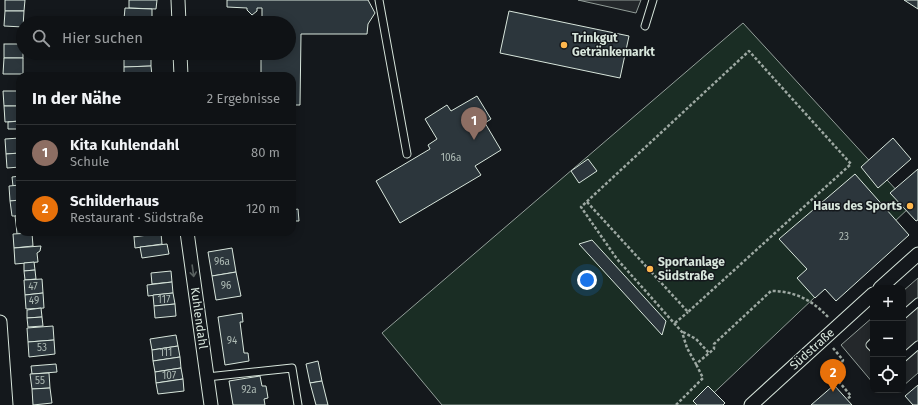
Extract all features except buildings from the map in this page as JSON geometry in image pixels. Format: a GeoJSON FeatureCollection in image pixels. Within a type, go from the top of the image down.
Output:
{"type":"FeatureCollection","features":[{"type":"Feature","properties":{"kind":"street"},"geometry":{"type":"LineString","coordinates":[[178,0],[179,16]]}},
{"type":"Feature","properties":{"kind":"street"},"geometry":{"type":"LineString","coordinates":[[180,60],[180,72]]}},
{"type":"Feature","properties":{"kind":"street","name":"Kuhlendahl"},"geometry":{"type":"LineString","coordinates":[[188,236],[211,405]]}},
{"type":"Feature","properties":{"kind":"street","name":"Südstraße"},"geometry":{"type":"LineString","coordinates":[[884,285],[918,254]]}},
{"type":"Feature","properties":{"kind":"street","name":"Südstraße"},"geometry":{"type":"LineString","coordinates":[[751,405],[870,297]]}},
{"type":"Feature","properties":{"kind":"street"},"geometry":{"type":"LineString","coordinates":[[0,322],[6,405]]}},
{"type":"Feature","properties":{"kind":"lane"},"geometry":{"type":"LineString","coordinates":[[379,0],[407,154]]}},
{"type":"Feature","properties":{"kind":"lane"},"geometry":{"type":"LineString","coordinates":[[645,26],[653,0]]}},
{"type":"Feature","properties":{"kind":"lane"},"geometry":{"type":"LineString","coordinates":[[906,312],[918,302]]}},
{"type":"Feature","properties":{"kind":"lane"},"geometry":{"type":"LineString","coordinates":[[904,357],[918,345]]}},
{"type":"Feature","properties":{"kind":"lane"},"geometry":{"type":"LineString","coordinates":[[208,377],[292,368],[298,405]]}},
{"type":"Feature","properties":{"kind":"path"},"geometry":{"type":"LineString","coordinates":[[675,323],[851,164],[749,51],[581,207],[617,259],[682,332],[687,348],[703,378],[676,405]]}},
{"type":"Feature","properties":{"kind":"path"},"geometry":{"type":"LineString","coordinates":[[587,202],[688,312]]}},
{"type":"Feature","properties":{"kind":"path"},"geometry":{"type":"LineString","coordinates":[[696,364],[709,354],[714,349],[714,344],[771,291],[802,296],[816,304],[836,327]]}},
{"type":"Feature","properties":{"kind":"path"},"geometry":{"type":"LineString","coordinates":[[682,332],[696,339],[709,354]]}},
{"type":"Feature","properties":{"kind":"path"},"geometry":{"type":"LineString","coordinates":[[843,360],[835,376],[851,396],[847,399]]}},
{"type":"Feature","properties":{"kind":"green space","name":"Sportanlage Südstraße"},"geometry":{"type":"Polygon","coordinates":[[[743,23],[911,206],[701,405],[442,405],[382,333],[743,23]]]}},
{"type":"Feature","properties":{"kind":"shaded area"},"geometry":{"type":"Polygon","coordinates":[[[578,0],[641,0],[636,13],[578,0]]]}},
{"type":"Feature","properties":{"kind":"shaded area"},"geometry":{"type":"Polygon","coordinates":[[[918,278],[918,373],[906,383],[906,321],[906,288],[918,278]]]}},
{"type":"Feature","properties":{"kind":"shaded area"},"geometry":{"type":"Polygon","coordinates":[[[870,320],[870,379],[841,345],[870,320]]]}},
{"type":"Feature","properties":{"kind":"place","name":"Trinkgut Getränkemarkt"},"geometry":{"type":"Point","coordinates":[564,45]}},
{"type":"Feature","properties":{"kind":"place","name":"Kita Kuhlendahl"},"geometry":{"type":"Point","coordinates":[474,140]}},
{"type":"Feature","properties":{"kind":"place","name":"Haus des Sports"},"geometry":{"type":"Point","coordinates":[910,206]}},
{"type":"Feature","properties":{"kind":"place","name":"Sportanlage Südstraße"},"geometry":{"type":"Point","coordinates":[650,269]}},
{"type":"Feature","properties":{"kind":"place","name":"Schilderhaus"},"geometry":{"type":"Point","coordinates":[833,392]}}]}
